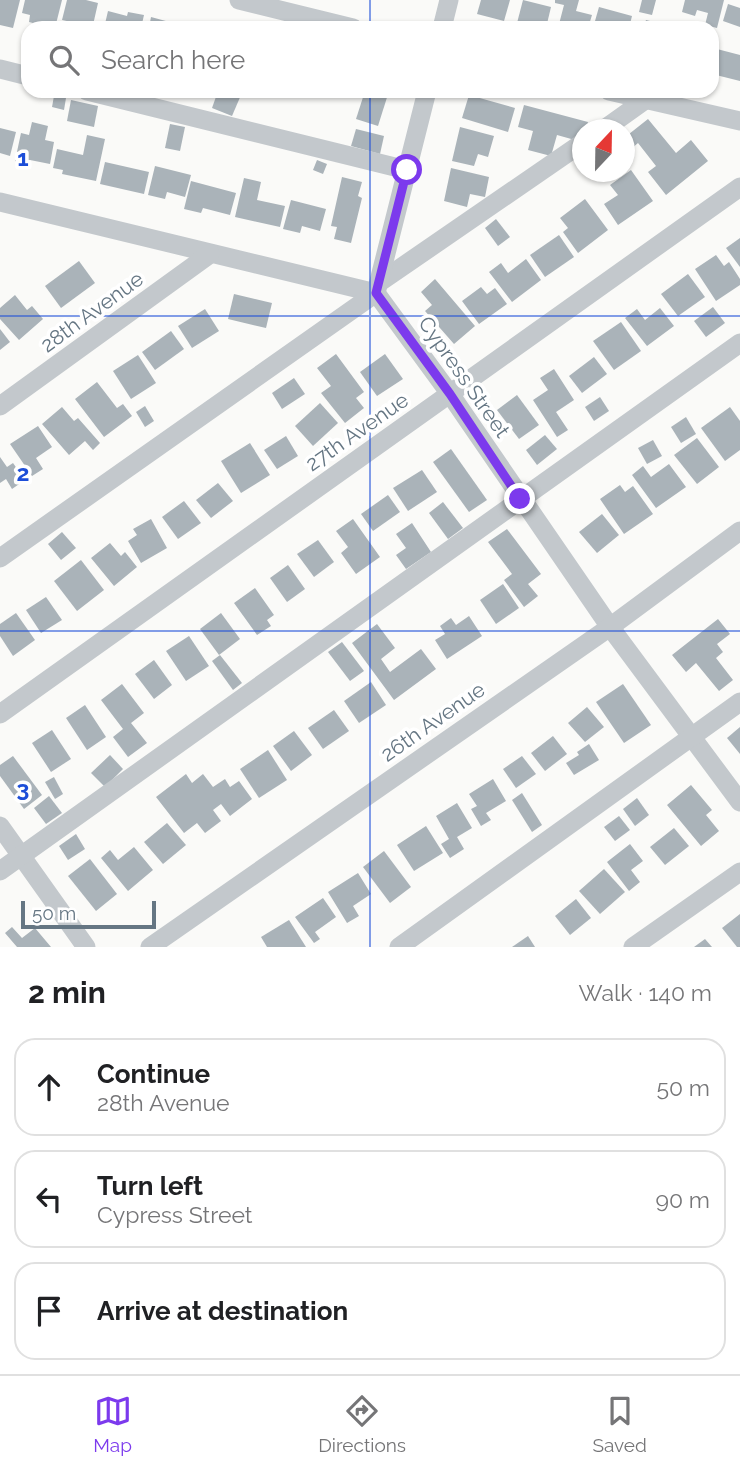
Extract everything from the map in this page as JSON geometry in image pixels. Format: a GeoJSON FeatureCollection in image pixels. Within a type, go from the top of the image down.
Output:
{"type":"FeatureCollection","features":[{"type":"Feature","properties":{"kind":"street"},"geometry":{"type":"LineString","coordinates":[[239,0],[324,21]]}},
{"type":"Feature","properties":{"kind":"street"},"geometry":{"type":"LineString","coordinates":[[444,21],[449,0]]}},
{"type":"Feature","properties":{"kind":"street"},"geometry":{"type":"LineString","coordinates":[[0,69],[21,74]]}},
{"type":"Feature","properties":{"kind":"street"},"geometry":{"type":"LineString","coordinates":[[115,98],[407,170]]}},
{"type":"Feature","properties":{"kind":"street"},"geometry":{"type":"LineString","coordinates":[[378,288],[425,98]]}},
{"type":"Feature","properties":{"kind":"street"},"geometry":{"type":"LineString","coordinates":[[637,98],[740,121]]}},
{"type":"Feature","properties":{"kind":"street"},"geometry":{"type":"LineString","coordinates":[[618,119],[645,100]]}},
{"type":"Feature","properties":{"kind":"street"},"geometry":{"type":"LineString","coordinates":[[0,558],[572,151]]}},
{"type":"Feature","properties":{"kind":"street","name":"27th Avenue"},"geometry":{"type":"LineString","coordinates":[[0,714],[740,187]]}},
{"type":"Feature","properties":{"kind":"street"},"geometry":{"type":"LineString","coordinates":[[0,202],[210,254],[378,288]]}},
{"type":"Feature","properties":{"kind":"street","name":"28th Avenue"},"geometry":{"type":"LineString","coordinates":[[0,406],[210,254]]}},
{"type":"Feature","properties":{"kind":"street","name":"Cypress Street"},"geometry":{"type":"LineString","coordinates":[[378,288],[610,627],[740,802]]}},
{"type":"Feature","properties":{"kind":"street"},"geometry":{"type":"LineString","coordinates":[[0,871],[740,343]]}},
{"type":"Feature","properties":{"kind":"street","name":"26th Avenue"},"geometry":{"type":"LineString","coordinates":[[150,947],[610,627],[740,531]]}},
{"type":"Feature","properties":{"kind":"street"},"geometry":{"type":"LineString","coordinates":[[399,947],[740,702]]}},
{"type":"Feature","properties":{"kind":"street"},"geometry":{"type":"LineString","coordinates":[[0,826],[86,947]]}},
{"type":"Feature","properties":{"kind":"street"},"geometry":{"type":"LineString","coordinates":[[633,947],[740,872]]}},
{"type":"Feature","properties":{"kind":"building"},"geometry":{"type":"Polygon","coordinates":[[[0,0],[20,0],[13,28],[0,25],[0,0]]]}},
{"type":"Feature","properties":{"kind":"building"},"geometry":{"type":"Polygon","coordinates":[[[25,0],[62,0],[57,21],[29,21],[30,15],[22,13],[25,0]]]}},
{"type":"Feature","properties":{"kind":"building"},"geometry":{"type":"Polygon","coordinates":[[[67,0],[98,3],[94,21],[62,20],[67,0]]]}},
{"type":"Feature","properties":{"kind":"building"},"geometry":{"type":"Polygon","coordinates":[[[481,0],[510,0],[504,21],[477,14],[481,0]]]}},
{"type":"Feature","properties":{"kind":"building"},"geometry":{"type":"Polygon","coordinates":[[[523,0],[551,7],[548,21],[518,21],[523,0]]]}},
{"type":"Feature","properties":{"kind":"building"},"geometry":{"type":"Polygon","coordinates":[[[555,0],[579,0],[576,11],[592,15],[590,21],[560,21],[564,5],[555,3],[555,0]]]}},
{"type":"Feature","properties":{"kind":"building"},"geometry":{"type":"Polygon","coordinates":[[[642,0],[656,0],[652,15],[639,12],[642,0]]]}},
{"type":"Feature","properties":{"kind":"building"},"geometry":{"type":"Polygon","coordinates":[[[685,0],[724,0],[719,21],[706,21],[708,13],[697,10],[695,16],[682,12],[685,0]]]}},
{"type":"Feature","properties":{"kind":"building"},"geometry":{"type":"Polygon","coordinates":[[[728,4],[740,8],[740,27],[723,21],[728,4]]]}},
{"type":"Feature","properties":{"kind":"building"},"geometry":{"type":"Polygon","coordinates":[[[599,7],[632,16],[631,21],[595,21],[599,7]]]}},
{"type":"Feature","properties":{"kind":"building"},"geometry":{"type":"Polygon","coordinates":[[[108,11],[127,16],[128,12],[144,15],[143,21],[106,21],[108,11]]]}},
{"type":"Feature","properties":{"kind":"building"},"geometry":{"type":"Polygon","coordinates":[[[151,17],[166,21],[150,21],[151,17]]]}},
{"type":"Feature","properties":{"kind":"building"},"geometry":{"type":"Polygon","coordinates":[[[719,50],[740,55],[740,81],[719,76],[719,50]]]}},
{"type":"Feature","properties":{"kind":"building"},"geometry":{"type":"Polygon","coordinates":[[[54,98],[66,98],[64,110],[52,107],[54,98]]]}},
{"type":"Feature","properties":{"kind":"building"},"geometry":{"type":"Polygon","coordinates":[[[216,98],[240,98],[232,116],[212,108],[216,98]]]}},
{"type":"Feature","properties":{"kind":"building"},"geometry":{"type":"Polygon","coordinates":[[[363,98],[387,98],[378,126],[356,119],[363,98]]]}},
{"type":"Feature","properties":{"kind":"building"},"geometry":{"type":"Polygon","coordinates":[[[468,98],[480,98],[515,108],[508,132],[462,118],[468,98]]]}},
{"type":"Feature","properties":{"kind":"building"},"geometry":{"type":"Polygon","coordinates":[[[71,100],[98,106],[94,127],[67,121],[71,100]]]}},
{"type":"Feature","properties":{"kind":"building"},"geometry":{"type":"Polygon","coordinates":[[[524,105],[577,119],[572,119],[572,139],[557,135],[551,156],[528,150],[533,131],[518,127],[524,105]]]}},
{"type":"Feature","properties":{"kind":"building"},"geometry":{"type":"Polygon","coordinates":[[[648,119],[676,153],[691,140],[708,161],[666,195],[648,172],[656,166],[638,143],[635,146],[635,129],[648,119]]]}},
{"type":"Feature","properties":{"kind":"building"},"geometry":{"type":"Polygon","coordinates":[[[32,122],[48,126],[45,140],[54,142],[50,164],[30,160],[29,164],[15,161],[21,133],[29,135],[32,122]]]}},
{"type":"Feature","properties":{"kind":"building"},"geometry":{"type":"Polygon","coordinates":[[[170,124],[185,127],[180,151],[165,148],[170,124]]]}},
{"type":"Feature","properties":{"kind":"building"},"geometry":{"type":"Polygon","coordinates":[[[460,127],[494,136],[488,157],[478,154],[474,166],[452,161],[460,127]]]}},
{"type":"Feature","properties":{"kind":"building"},"geometry":{"type":"Polygon","coordinates":[[[0,128],[16,132],[10,156],[0,153],[0,128]]]}},
{"type":"Feature","properties":{"kind":"building"},"geometry":{"type":"Polygon","coordinates":[[[356,129],[384,136],[380,154],[351,146],[356,129]]]}},
{"type":"Feature","properties":{"kind":"building"},"geometry":{"type":"Polygon","coordinates":[[[87,135],[105,139],[96,181],[62,174],[63,170],[53,168],[57,149],[83,155],[87,135]]]}},
{"type":"Feature","properties":{"kind":"building"},"geometry":{"type":"Polygon","coordinates":[[[317,160],[327,164],[323,174],[313,170],[317,160]]]}},
{"type":"Feature","properties":{"kind":"building"},"geometry":{"type":"Polygon","coordinates":[[[105,162],[149,172],[144,194],[100,184],[105,162]]]}},
{"type":"Feature","properties":{"kind":"building"},"geometry":{"type":"Polygon","coordinates":[[[155,166],[191,175],[185,197],[167,192],[165,199],[148,195],[155,166]]]}},
{"type":"Feature","properties":{"kind":"building"},"geometry":{"type":"Polygon","coordinates":[[[451,168],[489,177],[485,197],[470,194],[467,207],[444,201],[451,168]]]}},
{"type":"Feature","properties":{"kind":"building"},"geometry":{"type":"Polygon","coordinates":[[[635,176],[653,201],[618,225],[604,204],[618,195],[610,185],[614,182],[635,182],[635,176]]]}},
{"type":"Feature","properties":{"kind":"building"},"geometry":{"type":"Polygon","coordinates":[[[342,177],[362,182],[358,196],[362,198],[351,243],[334,239],[337,227],[331,226],[342,177]]]}},
{"type":"Feature","properties":{"kind":"building"},"geometry":{"type":"Polygon","coordinates":[[[244,178],[261,182],[257,200],[285,206],[280,227],[235,217],[244,178]]]}},
{"type":"Feature","properties":{"kind":"building"},"geometry":{"type":"Polygon","coordinates":[[[191,181],[236,193],[230,215],[203,208],[201,213],[184,209],[191,181]]]}},
{"type":"Feature","properties":{"kind":"building"},"geometry":{"type":"Polygon","coordinates":[[[585,199],[608,230],[578,253],[563,232],[568,228],[560,218],[585,199]]]}},
{"type":"Feature","properties":{"kind":"building"},"geometry":{"type":"Polygon","coordinates":[[[291,200],[326,209],[320,231],[302,226],[300,233],[283,229],[291,200]]]}},
{"type":"Feature","properties":{"kind":"building"},"geometry":{"type":"Polygon","coordinates":[[[496,219],[510,237],[498,246],[485,228],[496,219]]]}},
{"type":"Feature","properties":{"kind":"building"},"geometry":{"type":"Polygon","coordinates":[[[559,235],[574,257],[545,277],[530,255],[559,235]]]}},
{"type":"Feature","properties":{"kind":"building"},"geometry":{"type":"Polygon","coordinates":[[[740,238],[740,267],[726,248],[740,238]]]}},
{"type":"Feature","properties":{"kind":"building"},"geometry":{"type":"Polygon","coordinates":[[[716,255],[724,266],[729,262],[740,279],[740,285],[716,301],[695,269],[716,255]]]}},
{"type":"Feature","properties":{"kind":"building"},"geometry":{"type":"Polygon","coordinates":[[[526,259],[541,280],[512,302],[489,272],[501,263],[508,273],[526,259]]]}},
{"type":"Feature","properties":{"kind":"building"},"geometry":{"type":"Polygon","coordinates":[[[79,261],[95,283],[61,308],[45,286],[79,261]]]}},
{"type":"Feature","properties":{"kind":"building"},"geometry":{"type":"Polygon","coordinates":[[[688,274],[705,297],[678,316],[661,294],[688,274]]]}},
{"type":"Feature","properties":{"kind":"building"},"geometry":{"type":"Polygon","coordinates":[[[435,279],[475,326],[454,344],[425,311],[432,305],[421,292],[435,279]]]}},
{"type":"Feature","properties":{"kind":"building"},"geometry":{"type":"Polygon","coordinates":[[[481,287],[487,294],[495,288],[507,304],[479,324],[462,301],[481,287]]]}},
{"type":"Feature","properties":{"kind":"building"},"geometry":{"type":"Polygon","coordinates":[[[234,294],[272,303],[266,328],[228,319],[234,294]]]}},
{"type":"Feature","properties":{"kind":"building"},"geometry":{"type":"Polygon","coordinates":[[[15,295],[27,310],[32,306],[43,319],[19,340],[0,319],[0,308],[15,295]]]}},
{"type":"Feature","properties":{"kind":"building"},"geometry":{"type":"Polygon","coordinates":[[[713,307],[725,323],[706,337],[694,321],[713,307]]]}},
{"type":"Feature","properties":{"kind":"building"},"geometry":{"type":"Polygon","coordinates":[[[660,308],[674,326],[647,346],[625,318],[637,309],[645,320],[660,308]]]}},
{"type":"Feature","properties":{"kind":"building"},"geometry":{"type":"Polygon","coordinates":[[[205,309],[219,331],[192,348],[178,326],[205,309]]]}},
{"type":"Feature","properties":{"kind":"building"},"geometry":{"type":"Polygon","coordinates":[[[621,322],[641,351],[614,370],[593,341],[621,322]]]}},
{"type":"Feature","properties":{"kind":"building"},"geometry":{"type":"Polygon","coordinates":[[[0,329],[10,342],[0,350],[0,329]]]}},
{"type":"Feature","properties":{"kind":"building"},"geometry":{"type":"Polygon","coordinates":[[[171,331],[184,349],[155,370],[142,352],[171,331]]]}},
{"type":"Feature","properties":{"kind":"building"},"geometry":{"type":"Polygon","coordinates":[[[336,354],[364,392],[356,398],[364,408],[345,423],[321,393],[331,386],[317,368],[336,354]]]}},
{"type":"Feature","properties":{"kind":"building"},"geometry":{"type":"Polygon","coordinates":[[[385,354],[403,379],[377,396],[360,372],[385,354]]]}},
{"type":"Feature","properties":{"kind":"building"},"geometry":{"type":"Polygon","coordinates":[[[138,355],[156,383],[131,399],[113,371],[138,355]]]}},
{"type":"Feature","properties":{"kind":"building"},"geometry":{"type":"Polygon","coordinates":[[[594,357],[607,374],[582,393],[569,376],[594,357]]]}},
{"type":"Feature","properties":{"kind":"building"},"geometry":{"type":"Polygon","coordinates":[[[554,369],[574,400],[556,412],[568,430],[557,437],[533,400],[548,390],[540,378],[554,369]]]}},
{"type":"Feature","properties":{"kind":"building"},"geometry":{"type":"Polygon","coordinates":[[[294,378],[305,394],[282,409],[272,393],[294,378]]]}},
{"type":"Feature","properties":{"kind":"building"},"geometry":{"type":"Polygon","coordinates":[[[97,382],[117,408],[123,404],[132,416],[104,437],[75,399],[97,382]]]}},
{"type":"Feature","properties":{"kind":"building"},"geometry":{"type":"Polygon","coordinates":[[[517,395],[539,425],[519,439],[497,410],[517,395]]]}},
{"type":"Feature","properties":{"kind":"building"},"geometry":{"type":"Polygon","coordinates":[[[600,397],[609,411],[594,421],[585,407],[600,397]]]}},
{"type":"Feature","properties":{"kind":"building"},"geometry":{"type":"Polygon","coordinates":[[[320,403],[338,423],[313,446],[295,426],[320,403]]]}},
{"type":"Feature","properties":{"kind":"building"},"geometry":{"type":"Polygon","coordinates":[[[145,406],[154,421],[145,427],[136,412],[145,406]]]}},
{"type":"Feature","properties":{"kind":"building"},"geometry":{"type":"Polygon","coordinates":[[[62,407],[74,421],[78,418],[100,443],[93,450],[85,441],[69,455],[42,424],[62,407]]]}},
{"type":"Feature","properties":{"kind":"building"},"geometry":{"type":"Polygon","coordinates":[[[730,407],[740,421],[740,450],[725,461],[701,428],[730,407]]]}},
{"type":"Feature","properties":{"kind":"building"},"geometry":{"type":"Polygon","coordinates":[[[686,417],[696,434],[681,443],[671,427],[686,417]]]}},
{"type":"Feature","properties":{"kind":"building"},"geometry":{"type":"Polygon","coordinates":[[[38,426],[52,447],[36,458],[43,469],[32,476],[10,444],[38,426]]]}},
{"type":"Feature","properties":{"kind":"building"},"geometry":{"type":"Polygon","coordinates":[[[545,435],[557,449],[537,465],[526,450],[545,435]]]}},
{"type":"Feature","properties":{"kind":"building"},"geometry":{"type":"Polygon","coordinates":[[[286,436],[298,456],[277,469],[264,450],[286,436]]]}},
{"type":"Feature","properties":{"kind":"building"},"geometry":{"type":"Polygon","coordinates":[[[697,438],[719,467],[697,484],[674,455],[697,438]]]}},
{"type":"Feature","properties":{"kind":"building"},"geometry":{"type":"Polygon","coordinates":[[[653,440],[662,456],[647,464],[638,448],[653,440]]]}},
{"type":"Feature","properties":{"kind":"building"},"geometry":{"type":"Polygon","coordinates":[[[250,443],[270,475],[241,493],[221,461],[250,443]]]}},
{"type":"Feature","properties":{"kind":"building"},"geometry":{"type":"Polygon","coordinates":[[[451,449],[487,500],[469,512],[433,462],[451,449]]]}},
{"type":"Feature","properties":{"kind":"building"},"geometry":{"type":"Polygon","coordinates":[[[0,457],[7,467],[13,463],[25,480],[12,489],[6,479],[0,483],[0,457]]]}},
{"type":"Feature","properties":{"kind":"building"},"geometry":{"type":"Polygon","coordinates":[[[669,464],[686,487],[656,508],[632,475],[643,466],[651,477],[669,464]]]}},
{"type":"Feature","properties":{"kind":"building"},"geometry":{"type":"Polygon","coordinates":[[[422,470],[437,492],[408,511],[393,488],[422,470]]]}},
{"type":"Feature","properties":{"kind":"building"},"geometry":{"type":"Polygon","coordinates":[[[218,483],[233,501],[211,518],[196,500],[218,483]]]}},
{"type":"Feature","properties":{"kind":"building"},"geometry":{"type":"Polygon","coordinates":[[[620,485],[625,492],[633,486],[653,514],[624,534],[600,499],[620,485]]]}},
{"type":"Feature","properties":{"kind":"building"},"geometry":{"type":"Polygon","coordinates":[[[388,495],[400,512],[373,531],[361,514],[388,495]]]}},
{"type":"Feature","properties":{"kind":"building"},"geometry":{"type":"Polygon","coordinates":[[[184,501],[201,523],[178,539],[162,517],[184,501]]]}},
{"type":"Feature","properties":{"kind":"building"},"geometry":{"type":"Polygon","coordinates":[[[443,502],[463,528],[448,539],[429,513],[443,502]]]}},
{"type":"Feature","properties":{"kind":"building"},"geometry":{"type":"Polygon","coordinates":[[[602,514],[619,535],[597,553],[579,532],[602,514]]]}},
{"type":"Feature","properties":{"kind":"building"},"geometry":{"type":"Polygon","coordinates":[[[151,519],[167,548],[141,563],[128,541],[137,535],[133,529],[151,519]]]}},
{"type":"Feature","properties":{"kind":"building"},"geometry":{"type":"Polygon","coordinates":[[[353,519],[380,557],[356,574],[341,553],[348,547],[336,531],[353,519]]]}},
{"type":"Feature","properties":{"kind":"building"},"geometry":{"type":"Polygon","coordinates":[[[412,523],[431,552],[406,569],[396,555],[406,548],[396,534],[412,523]]]}},
{"type":"Feature","properties":{"kind":"building"},"geometry":{"type":"Polygon","coordinates":[[[507,529],[541,574],[528,584],[538,596],[524,607],[504,580],[512,574],[488,542],[507,529]]]}},
{"type":"Feature","properties":{"kind":"building"},"geometry":{"type":"Polygon","coordinates":[[[62,532],[76,548],[61,560],[48,544],[62,532]]]}},
{"type":"Feature","properties":{"kind":"building"},"geometry":{"type":"Polygon","coordinates":[[[318,540],[334,562],[314,577],[297,554],[318,540]]]}},
{"type":"Feature","properties":{"kind":"building"},"geometry":{"type":"Polygon","coordinates":[[[110,543],[121,556],[125,552],[137,567],[114,586],[91,558],[110,543]]]}},
{"type":"Feature","properties":{"kind":"building"},"geometry":{"type":"Polygon","coordinates":[[[81,560],[104,590],[77,611],[54,581],[81,560]]]}},
{"type":"Feature","properties":{"kind":"building"},"geometry":{"type":"Polygon","coordinates":[[[288,565],[305,589],[287,602],[270,578],[288,565]]]}},
{"type":"Feature","properties":{"kind":"building"},"geometry":{"type":"Polygon","coordinates":[[[503,584],[519,608],[496,624],[480,600],[503,584]]]}},
{"type":"Feature","properties":{"kind":"building"},"geometry":{"type":"Polygon","coordinates":[[[255,588],[274,615],[267,620],[271,626],[257,635],[234,603],[255,588]]]}},
{"type":"Feature","properties":{"kind":"building"},"geometry":{"type":"Polygon","coordinates":[[[46,597],[62,620],[41,633],[26,610],[46,597]]]}},
{"type":"Feature","properties":{"kind":"building"},"geometry":{"type":"Polygon","coordinates":[[[16,613],[35,640],[13,656],[0,636],[0,624],[16,613]]]}},
{"type":"Feature","properties":{"kind":"building"},"geometry":{"type":"Polygon","coordinates":[[[221,613],[240,639],[219,655],[200,629],[221,613]]]}},
{"type":"Feature","properties":{"kind":"building"},"geometry":{"type":"Polygon","coordinates":[[[469,616],[482,636],[447,659],[435,640],[445,634],[440,626],[451,618],[456,625],[469,616]]]}},
{"type":"Feature","properties":{"kind":"building"},"geometry":{"type":"Polygon","coordinates":[[[718,619],[730,634],[717,644],[723,652],[716,658],[733,680],[719,691],[696,663],[686,672],[672,655],[718,619]]]}},
{"type":"Feature","properties":{"kind":"building"},"geometry":{"type":"Polygon","coordinates":[[[377,624],[395,648],[381,659],[390,672],[421,649],[436,669],[394,700],[352,643],[377,624]]]}},
{"type":"Feature","properties":{"kind":"building"},"geometry":{"type":"Polygon","coordinates":[[[189,636],[209,666],[186,681],[166,651],[189,636]]]}},
{"type":"Feature","properties":{"kind":"building"},"geometry":{"type":"Polygon","coordinates":[[[342,642],[364,671],[350,681],[328,652],[342,642]]]}},
{"type":"Feature","properties":{"kind":"building"},"geometry":{"type":"Polygon","coordinates":[[[220,655],[242,683],[233,690],[212,661],[220,655]]]}},
{"type":"Feature","properties":{"kind":"building"},"geometry":{"type":"Polygon","coordinates":[[[154,660],[172,685],[154,699],[135,674],[154,660]]]}},
{"type":"Feature","properties":{"kind":"building"},"geometry":{"type":"Polygon","coordinates":[[[371,682],[386,705],[359,723],[344,701],[371,682]]]}},
{"type":"Feature","properties":{"kind":"building"},"geometry":{"type":"Polygon","coordinates":[[[122,684],[144,713],[131,723],[147,743],[128,757],[113,737],[123,729],[101,700],[122,684]]]}},
{"type":"Feature","properties":{"kind":"building"},"geometry":{"type":"Polygon","coordinates":[[[623,684],[651,725],[624,743],[596,702],[623,684]]]}},
{"type":"Feature","properties":{"kind":"building"},"geometry":{"type":"Polygon","coordinates":[[[85,705],[106,737],[87,750],[66,718],[85,705]]]}},
{"type":"Feature","properties":{"kind":"building"},"geometry":{"type":"Polygon","coordinates":[[[587,707],[604,727],[585,742],[568,723],[587,707]]]}},
{"type":"Feature","properties":{"kind":"building"},"geometry":{"type":"Polygon","coordinates":[[[334,710],[349,731],[323,749],[308,728],[334,710]]]}},
{"type":"Feature","properties":{"kind":"building"},"geometry":{"type":"Polygon","coordinates":[[[740,727],[740,754],[727,738],[740,727]]]}},
{"type":"Feature","properties":{"kind":"building"},"geometry":{"type":"Polygon","coordinates":[[[52,730],[71,759],[51,772],[32,743],[52,730]]]}},
{"type":"Feature","properties":{"kind":"building"},"geometry":{"type":"Polygon","coordinates":[[[294,731],[312,755],[291,771],[273,746],[294,731]]]}},
{"type":"Feature","properties":{"kind":"building"},"geometry":{"type":"Polygon","coordinates":[[[553,736],[567,754],[545,771],[531,753],[553,736]]]}},
{"type":"Feature","properties":{"kind":"building"},"geometry":{"type":"Polygon","coordinates":[[[589,744],[599,760],[574,775],[566,763],[579,755],[577,752],[589,744]]]}},
{"type":"Feature","properties":{"kind":"building"},"geometry":{"type":"Polygon","coordinates":[[[268,750],[287,780],[259,798],[240,769],[268,750]]]}},
{"type":"Feature","properties":{"kind":"building"},"geometry":{"type":"Polygon","coordinates":[[[110,755],[123,769],[105,787],[91,773],[110,755]]]}},
{"type":"Feature","properties":{"kind":"building"},"geometry":{"type":"Polygon","coordinates":[[[13,756],[42,795],[24,809],[0,776],[0,765],[13,756]]]}},
{"type":"Feature","properties":{"kind":"building"},"geometry":{"type":"Polygon","coordinates":[[[522,756],[536,774],[516,788],[503,769],[522,756]]]}},
{"type":"Feature","properties":{"kind":"building"},"geometry":{"type":"Polygon","coordinates":[[[186,774],[192,783],[203,774],[213,787],[225,779],[230,787],[239,781],[252,799],[230,816],[221,804],[213,810],[221,821],[205,833],[197,823],[184,833],[156,797],[186,774]]]}},
{"type":"Feature","properties":{"kind":"building"},"geometry":{"type":"Polygon","coordinates":[[[54,777],[63,794],[55,799],[45,782],[54,777]]]}},
{"type":"Feature","properties":{"kind":"building"},"geometry":{"type":"Polygon","coordinates":[[[493,779],[506,801],[486,813],[491,820],[481,826],[471,809],[477,806],[469,794],[493,779]]]}},
{"type":"Feature","properties":{"kind":"building"},"geometry":{"type":"Polygon","coordinates":[[[691,785],[712,810],[706,815],[719,831],[701,846],[667,805],[691,785]]]}},
{"type":"Feature","properties":{"kind":"building"},"geometry":{"type":"Polygon","coordinates":[[[522,793],[542,825],[532,832],[512,800],[522,793]]]}},
{"type":"Feature","properties":{"kind":"building"},"geometry":{"type":"Polygon","coordinates":[[[49,796],[62,813],[46,824],[34,808],[49,796]]]}},
{"type":"Feature","properties":{"kind":"building"},"geometry":{"type":"Polygon","coordinates":[[[637,798],[649,815],[635,826],[623,809],[637,798]]]}},
{"type":"Feature","properties":{"kind":"building"},"geometry":{"type":"Polygon","coordinates":[[[457,803],[472,828],[457,837],[464,849],[450,858],[441,844],[449,839],[436,816],[457,803]]]}},
{"type":"Feature","properties":{"kind":"building"},"geometry":{"type":"Polygon","coordinates":[[[619,816],[630,830],[615,841],[604,827],[619,816]]]}},
{"type":"Feature","properties":{"kind":"building"},"geometry":{"type":"Polygon","coordinates":[[[167,823],[186,845],[163,864],[144,842],[167,823]]]}},
{"type":"Feature","properties":{"kind":"building"},"geometry":{"type":"Polygon","coordinates":[[[426,826],[443,853],[414,871],[397,845],[426,826]]]}},
{"type":"Feature","properties":{"kind":"building"},"geometry":{"type":"Polygon","coordinates":[[[674,828],[689,846],[665,865],[650,847],[674,828]]]}},
{"type":"Feature","properties":{"kind":"building"},"geometry":{"type":"Polygon","coordinates":[[[76,834],[85,849],[68,860],[59,846],[76,834]]]}},
{"type":"Feature","properties":{"kind":"building"},"geometry":{"type":"Polygon","coordinates":[[[630,844],[643,861],[631,870],[640,882],[629,891],[607,862],[630,844]]]}},
{"type":"Feature","properties":{"kind":"building"},"geometry":{"type":"Polygon","coordinates":[[[134,847],[153,870],[128,891],[101,858],[110,850],[118,860],[134,847]]]}},
{"type":"Feature","properties":{"kind":"building"},"geometry":{"type":"Polygon","coordinates":[[[384,851],[411,887],[390,903],[363,867],[384,851]]]}},
{"type":"Feature","properties":{"kind":"building"},"geometry":{"type":"Polygon","coordinates":[[[90,859],[117,894],[96,911],[68,876],[90,859]]]}},
{"type":"Feature","properties":{"kind":"building"},"geometry":{"type":"Polygon","coordinates":[[[604,869],[625,892],[600,914],[579,891],[604,869]]]}},
{"type":"Feature","properties":{"kind":"building"},"geometry":{"type":"Polygon","coordinates":[[[358,873],[371,894],[353,906],[359,916],[347,923],[328,892],[358,873]]]}},
{"type":"Feature","properties":{"kind":"building"},"geometry":{"type":"Polygon","coordinates":[[[323,898],[336,917],[315,932],[320,939],[314,943],[295,917],[323,898]]]}},
{"type":"Feature","properties":{"kind":"building"},"geometry":{"type":"Polygon","coordinates":[[[576,899],[591,918],[570,935],[555,916],[576,899]]]}},
{"type":"Feature","properties":{"kind":"building"},"geometry":{"type":"Polygon","coordinates":[[[740,914],[740,947],[737,947],[722,928],[740,914]]]}},
{"type":"Feature","properties":{"kind":"building"},"geometry":{"type":"Polygon","coordinates":[[[289,920],[306,947],[267,947],[261,937],[289,920]]]}},
{"type":"Feature","properties":{"kind":"building"},"geometry":{"type":"Polygon","coordinates":[[[12,927],[22,938],[35,928],[51,947],[17,947],[5,933],[12,927]]]}},
{"type":"Feature","properties":{"kind":"building"},"geometry":{"type":"Polygon","coordinates":[[[528,936],[535,947],[512,947],[528,936]]]}},
{"type":"Feature","properties":{"kind":"building"},"geometry":{"type":"Polygon","coordinates":[[[705,939],[712,947],[694,947],[705,939]]]}},
{"type":"Feature","properties":{"kind":"route"},"geometry":{"type":"LineString","coordinates":[[407,170],[376,293],[450,394],[520,499]]}}]}
